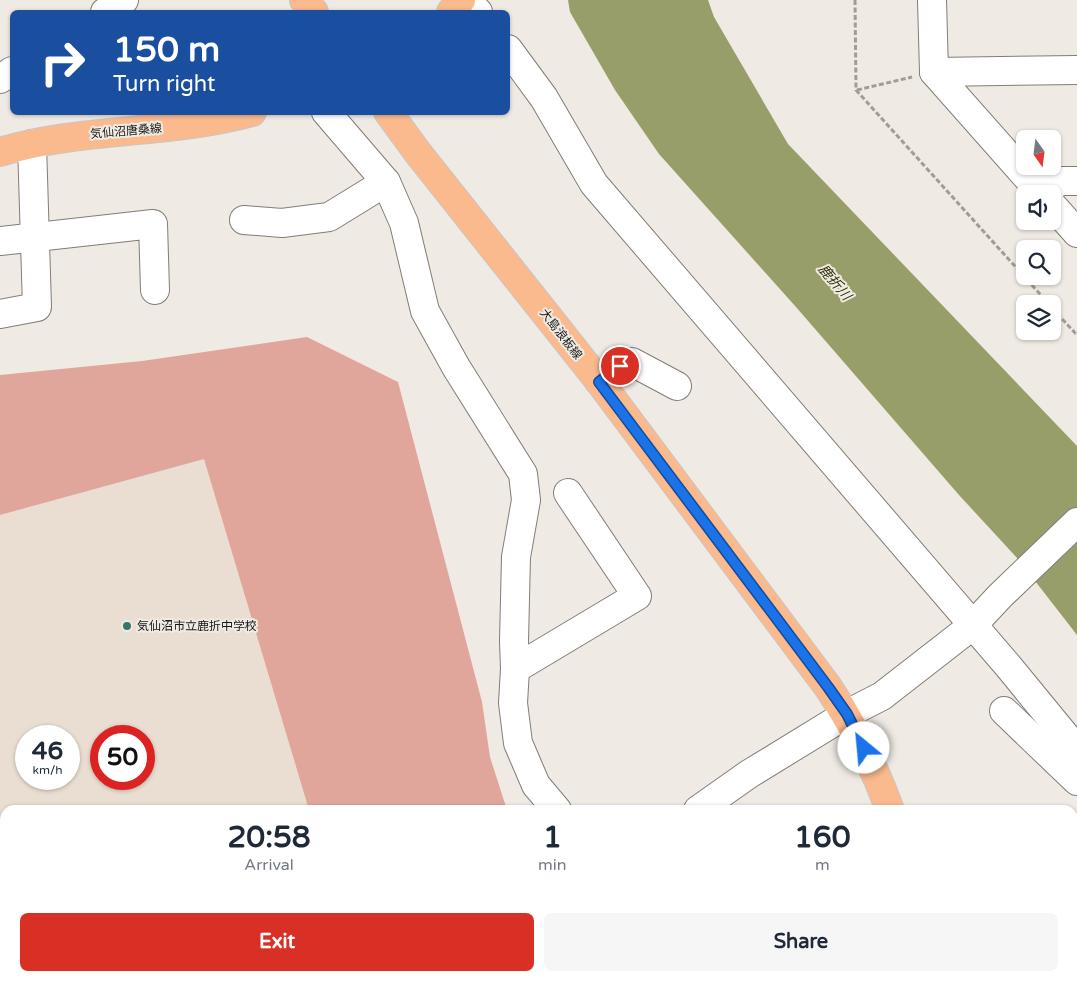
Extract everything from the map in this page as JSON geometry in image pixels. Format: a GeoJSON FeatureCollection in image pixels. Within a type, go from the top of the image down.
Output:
{"type":"FeatureCollection","features":[{"type":"Feature","properties":{"kind":"main road"},"geometry":{"type":"LineString","coordinates":[[304,0],[312,10]]}},
{"type":"Feature","properties":{"kind":"main road"},"geometry":{"type":"LineString","coordinates":[[453,10],[461,0]]}},
{"type":"Feature","properties":{"kind":"main road","name":"気仙沼唐桑線"},"geometry":{"type":"LineString","coordinates":[[0,152],[92,133],[182,127],[241,115]]}},
{"type":"Feature","properties":{"kind":"main road","name":"大島浪板線"},"geometry":{"type":"LineString","coordinates":[[390,115],[599,382],[847,714],[873,766],[888,805]]}},
{"type":"Feature","properties":{"kind":"street"},"geometry":{"type":"LineString","coordinates":[[108,10],[124,0]]}},
{"type":"Feature","properties":{"kind":"street"},"geometry":{"type":"LineString","coordinates":[[467,0],[476,10]]}},
{"type":"Feature","properties":{"kind":"street"},"geometry":{"type":"LineString","coordinates":[[932,0],[934,72],[1034,185]]}},
{"type":"Feature","properties":{"kind":"street"},"geometry":{"type":"LineString","coordinates":[[510,52],[544,98],[594,184],[1009,668],[1077,750]]}},
{"type":"Feature","properties":{"kind":"street"},"geometry":{"type":"LineString","coordinates":[[934,72],[1077,70]]}},
{"type":"Feature","properties":{"kind":"street"},"geometry":{"type":"LineString","coordinates":[[329,115],[386,182],[404,223],[425,311],[456,367],[523,474],[526,500],[516,557],[514,641],[516,669],[513,703],[518,744],[536,785],[553,805]]}},
{"type":"Feature","properties":{"kind":"street"},"geometry":{"type":"LineString","coordinates":[[0,314],[37,307],[32,144]]}},
{"type":"Feature","properties":{"kind":"street"},"geometry":{"type":"LineString","coordinates":[[1057,185],[1061,181],[1077,181]]}},
{"type":"Feature","properties":{"kind":"street"},"geometry":{"type":"LineString","coordinates":[[244,220],[282,224],[329,217],[386,182]]}},
{"type":"Feature","properties":{"kind":"street"},"geometry":{"type":"LineString","coordinates":[[1061,215],[1077,233]]}},
{"type":"Feature","properties":{"kind":"street"},"geometry":{"type":"LineString","coordinates":[[0,241],[153,224],[155,290]]}},
{"type":"Feature","properties":{"kind":"street"},"geometry":{"type":"LineString","coordinates":[[599,382],[620,366],[632,362],[677,386]]}},
{"type":"Feature","properties":{"kind":"street"},"geometry":{"type":"LineString","coordinates":[[516,669],[637,596],[568,494]]}},
{"type":"Feature","properties":{"kind":"street"},"geometry":{"type":"LineString","coordinates":[[705,805],[748,774],[847,714],[882,696],[972,626],[1000,596],[1077,522]]}},
{"type":"Feature","properties":{"kind":"street"},"geometry":{"type":"LineString","coordinates":[[1004,711],[1077,781]]}},
{"type":"Feature","properties":{"kind":"path"},"geometry":{"type":"LineString","coordinates":[[855,0],[856,90],[1041,295]]}},
{"type":"Feature","properties":{"kind":"path"},"geometry":{"type":"LineString","coordinates":[[856,90],[934,72]]}},
{"type":"Feature","properties":{"kind":"path"},"geometry":{"type":"LineString","coordinates":[[1061,318],[1077,335]]}},
{"type":"Feature","properties":{"kind":"shaded area"},"geometry":{"type":"Polygon","coordinates":[[[307,337],[398,382],[482,702],[490,757],[505,805],[308,805],[204,459],[0,515],[0,375],[142,361],[307,337]]]}},
{"type":"Feature","properties":{"kind":"shaded area","name":"気仙沼市立鹿折中学校"},"geometry":{"type":"Polygon","coordinates":[[[204,458],[308,805],[0,805],[0,515],[204,458]]]}},
{"type":"Feature","properties":{"kind":"water","name":"鹿折川"},"geometry":{"type":"Polygon","coordinates":[[[568,0],[708,0],[714,17],[788,144],[1077,446],[1077,635],[1018,559],[959,495],[796,307],[659,154],[615,90],[570,12],[568,0]]]}},
{"type":"Feature","properties":{"kind":"place","name":"気仙沼市立鹿折中学校"},"geometry":{"type":"Point","coordinates":[127,626]}},
{"type":"Feature","properties":{"kind":"route"},"geometry":{"type":"LineString","coordinates":[[620,366],[599,382],[828,687],[847,714],[864,748]]}}]}
